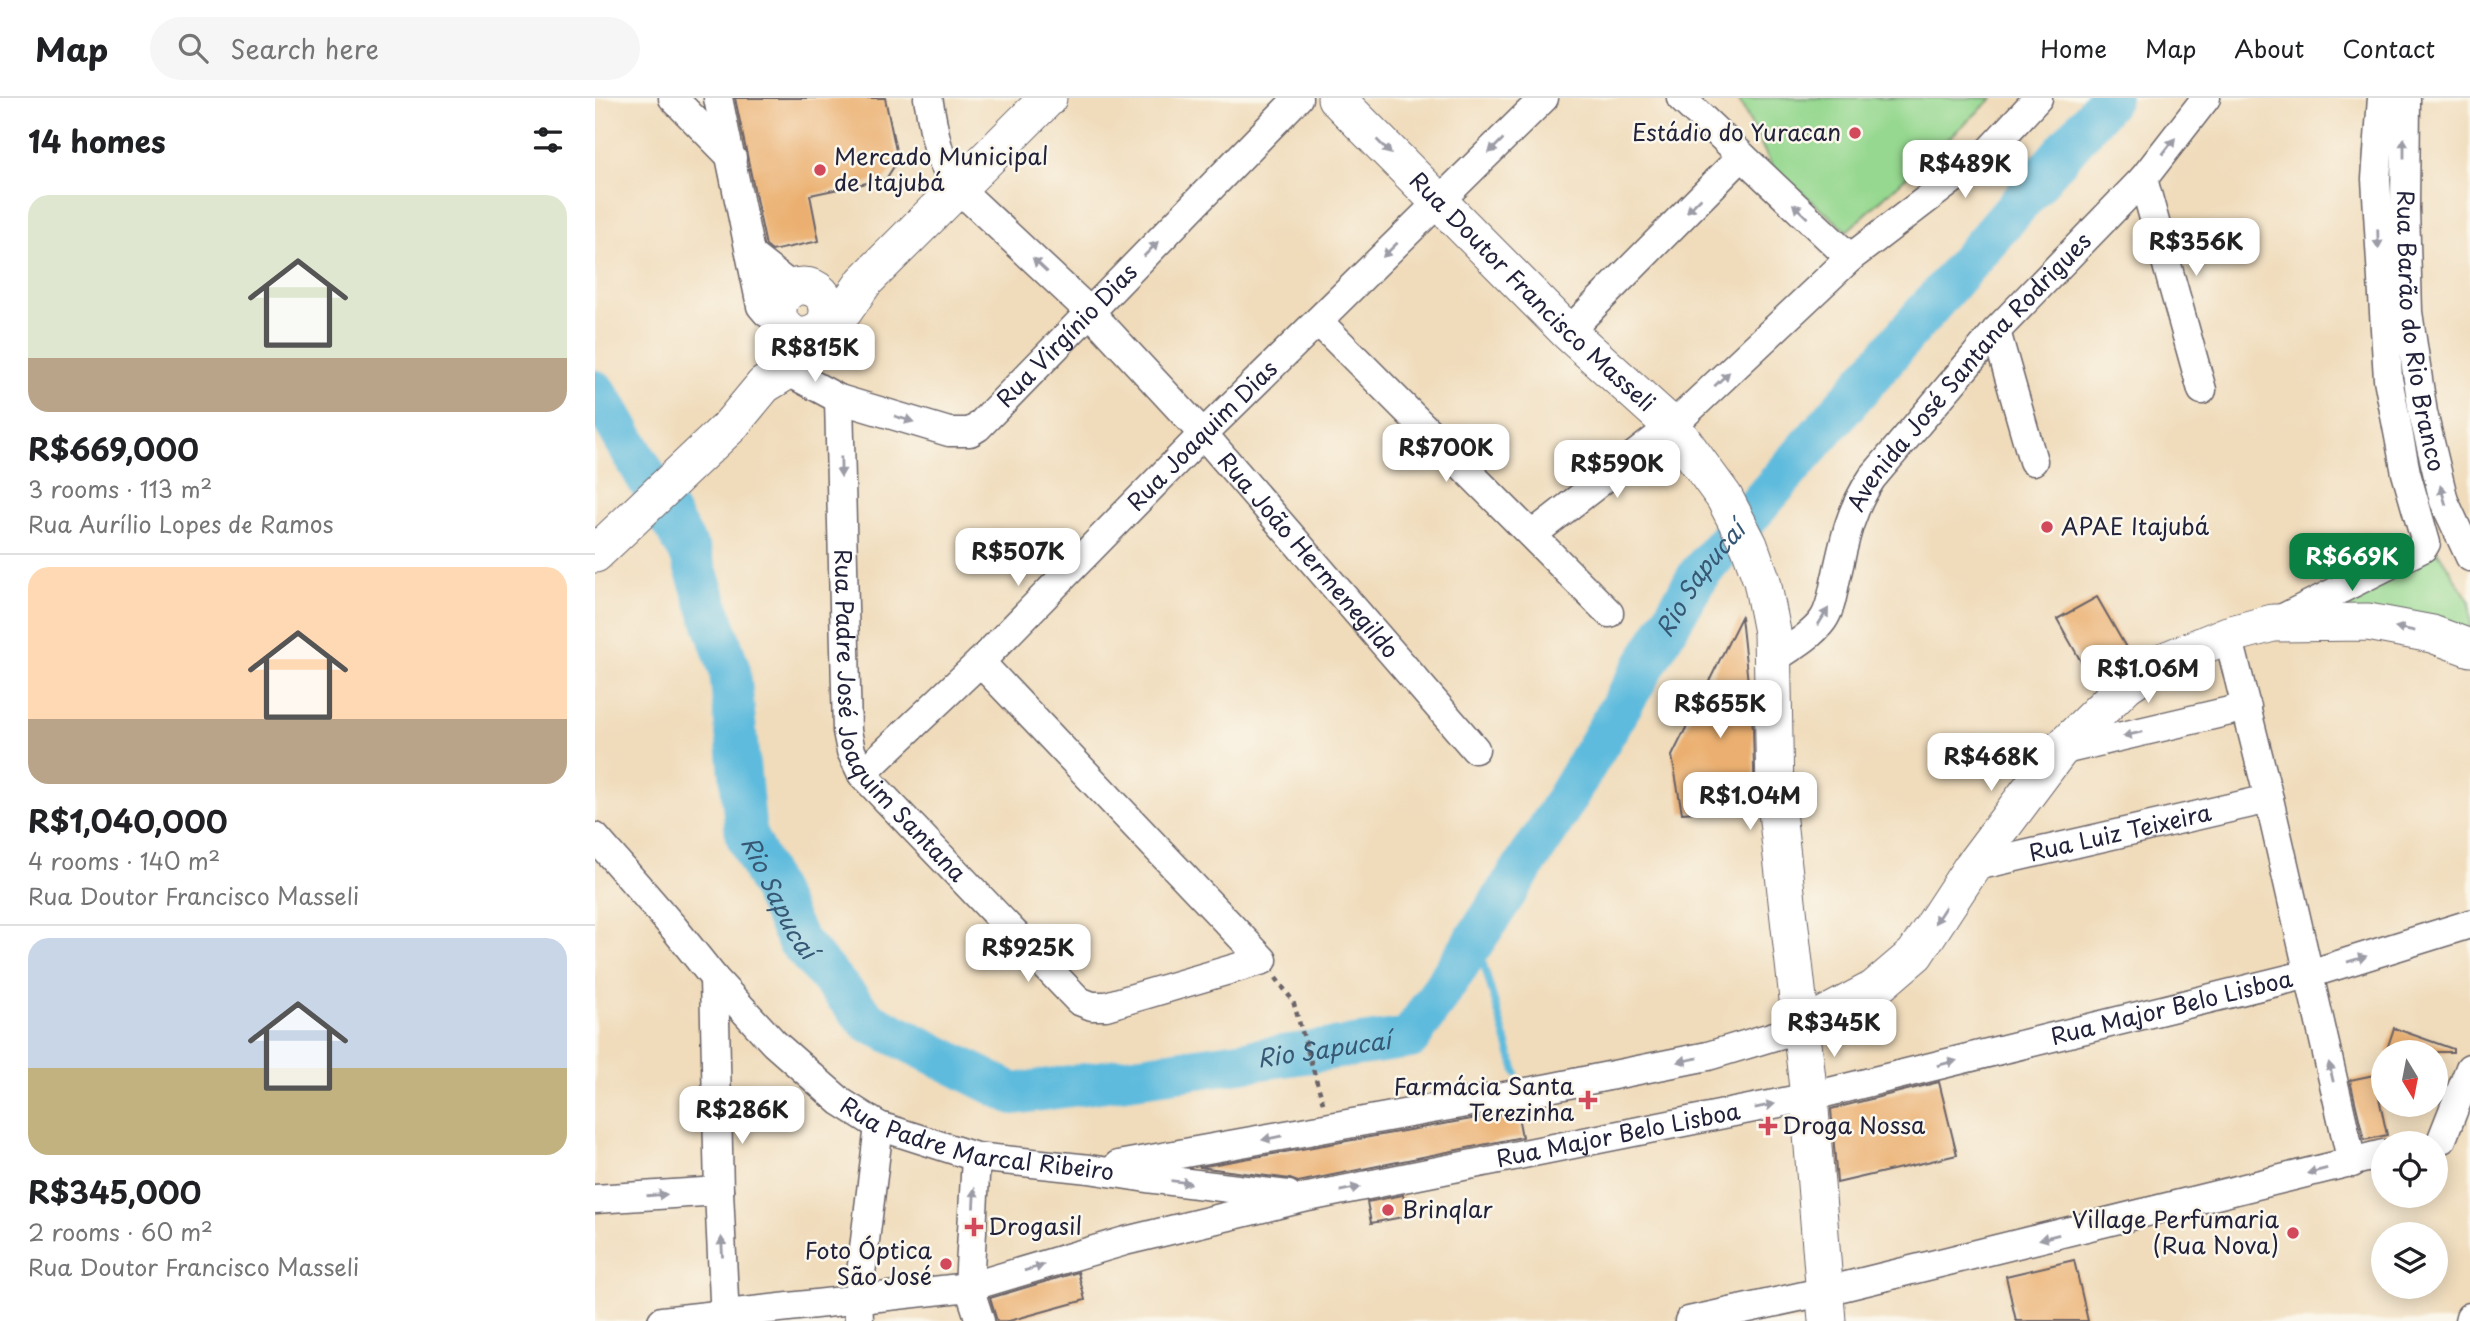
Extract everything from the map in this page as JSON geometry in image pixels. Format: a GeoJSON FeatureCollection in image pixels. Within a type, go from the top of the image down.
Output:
{"type":"FeatureCollection","features":[{"type":"Feature","properties":{"kind":"main road"},"geometry":{"type":"LineString","coordinates":[[595,554],[730,426],[776,378],[768,347],[801,313],[864,282],[1048,98]]}},
{"type":"Feature","properties":{"kind":"main road","name":"Rua Doutor Francisco Masseli"},"geometry":{"type":"LineString","coordinates":[[1336,98],[1569,332],[1683,439],[1724,497],[1749,545],[1762,581],[1772,646],[1775,794],[1809,1097],[1826,1306]]}},
{"type":"Feature","properties":{"kind":"main road"},"geometry":{"type":"LineString","coordinates":[[1801,1028],[1874,989],[1915,954],[1972,867],[2059,751],[2126,685],[2157,664],[2228,635],[2273,623],[2368,622],[2432,634],[2470,648]]}},
{"type":"Feature","properties":{"kind":"street"},"geometry":{"type":"LineString","coordinates":[[673,98],[732,158]]}},
{"type":"Feature","properties":{"kind":"street"},"geometry":{"type":"LineString","coordinates":[[718,98],[752,256],[801,313]]}},
{"type":"Feature","properties":{"kind":"street","name":"Rua João Hermenegildo"},"geometry":{"type":"LineString","coordinates":[[928,98],[939,154],[957,187],[1090,312],[1203,433],[1475,749]]}},
{"type":"Feature","properties":{"kind":"street","name":"Rua Virgínio Dias"},"geometry":{"type":"LineString","coordinates":[[776,378],[949,432],[970,432],[978,427],[1298,98]]}},
{"type":"Feature","properties":{"kind":"street","name":"Rua Joaquim Dias"},"geometry":{"type":"LineString","coordinates":[[862,774],[980,662],[1203,433],[1544,98]]}},
{"type":"Feature","properties":{"kind":"street"},"geometry":{"type":"LineString","coordinates":[[1681,98],[1850,258]]}},
{"type":"Feature","properties":{"kind":"street"},"geometry":{"type":"LineString","coordinates":[[1532,535],[1683,439],[1850,258],[1986,154],[2038,98]]}},
{"type":"Feature","properties":{"kind":"street","name":"Avenida José Santana Rodrigues"},"geometry":{"type":"LineString","coordinates":[[1772,646],[1810,634],[1822,621],[1830,606],[1849,524],[1858,499],[1872,478],[1996,331],[2143,179],[2206,98]]}},
{"type":"Feature","properties":{"kind":"street","name":"Rua Barão do Rio Branco"},"geometry":{"type":"LineString","coordinates":[[2273,623],[2423,548],[2426,537],[2406,473],[2388,379],[2376,180],[2382,98]]}},
{"type":"Feature","properties":{"kind":"street","name":"Rua Barão do Rio Branco"},"geometry":{"type":"LineString","coordinates":[[2406,98],[2408,312],[2423,413],[2444,501],[2470,557]]}},
{"type":"Feature","properties":{"kind":"street"},"geometry":{"type":"LineString","coordinates":[[1569,332],[1742,156]]}},
{"type":"Feature","properties":{"kind":"street"},"geometry":{"type":"LineString","coordinates":[[2143,179],[2202,390]]}},
{"type":"Feature","properties":{"kind":"street"},"geometry":{"type":"LineString","coordinates":[[1318,321],[1609,613]]}},
{"type":"Feature","properties":{"kind":"street"},"geometry":{"type":"LineString","coordinates":[[1996,331],[2033,460]]}},
{"type":"Feature","properties":{"kind":"street","name":"Rua Padre José Joaquim Santana"},"geometry":{"type":"LineString","coordinates":[[839,399],[847,731],[851,751],[862,774],[1079,1001],[1092,1006],[1106,1006],[1263,960],[980,662]]}},
{"type":"Feature","properties":{"kind":"street"},"geometry":{"type":"LineString","coordinates":[[2228,635],[2269,799],[2352,1163]]}},
{"type":"Feature","properties":{"kind":"street"},"geometry":{"type":"LineString","coordinates":[[2059,751],[2247,707]]}},
{"type":"Feature","properties":{"kind":"street","name":"Rua Luiz Teixeira"},"geometry":{"type":"LineString","coordinates":[[1972,867],[2269,799]]}},
{"type":"Feature","properties":{"kind":"street","name":"Rua Padre Marcal Ribeiro"},"geometry":{"type":"LineString","coordinates":[[595,837],[714,978],[774,1043],[841,1102],[879,1126],[976,1157],[1308,1197]]}},
{"type":"Feature","properties":{"kind":"street","name":"Rua Major Belo Lisboa"},"geometry":{"type":"LineString","coordinates":[[662,1321],[859,1310],[969,1287],[1125,1241],[1308,1197],[1809,1097],[2309,974],[2470,924]]}},
{"type":"Feature","properties":{"kind":"street"},"geometry":{"type":"LineString","coordinates":[[714,978],[725,1318]]}},
{"type":"Feature","properties":{"kind":"street"},"geometry":{"type":"LineString","coordinates":[[1089,1169],[1549,1088],[1707,1056],[1801,1028]]}},
{"type":"Feature","properties":{"kind":"street"},"geometry":{"type":"LineString","coordinates":[[2439,1131],[2470,1069]]}},
{"type":"Feature","properties":{"kind":"street"},"geometry":{"type":"LineString","coordinates":[[859,1310],[879,1126]]}},
{"type":"Feature","properties":{"kind":"street"},"geometry":{"type":"LineString","coordinates":[[2448,1138],[2470,1133]]}},
{"type":"Feature","properties":{"kind":"street"},"geometry":{"type":"LineString","coordinates":[[976,1157],[969,1287],[980,1321]]}},
{"type":"Feature","properties":{"kind":"street"},"geometry":{"type":"LineString","coordinates":[[1689,1321],[1826,1306],[2371,1157]]}},
{"type":"Feature","properties":{"kind":"street"},"geometry":{"type":"LineString","coordinates":[[595,1199],[719,1191]]}},
{"type":"Feature","properties":{"kind":"path"},"geometry":{"type":"LineString","coordinates":[[1293,1001],[1325,1109]]}},
{"type":"Feature","properties":{"kind":"green space","name":"Estádio do Yuracan"},"geometry":{"type":"Polygon","coordinates":[[[1738,98],[1993,98],[1847,231],[1773,168],[1738,98]]]}},
{"type":"Feature","properties":{"kind":"green space"},"geometry":{"type":"Polygon","coordinates":[[[2437,550],[2470,602],[2470,632],[2323,609],[2437,550]]]}},
{"type":"Feature","properties":{"kind":"building","name":"Mercado Municipal de Itajubá"},"geometry":{"type":"Polygon","coordinates":[[[735,98],[885,98],[898,160],[886,179],[810,195],[819,241],[772,251],[766,246],[735,98]]]}},
{"type":"Feature","properties":{"kind":"building"},"geometry":{"type":"Polygon","coordinates":[[[2097,597],[2128,651],[2088,674],[2057,619],[2097,597]]]}},
{"type":"Feature","properties":{"kind":"building"},"geometry":{"type":"Polygon","coordinates":[[[1741,617],[1753,729],[1755,808],[1682,813],[1672,756],[1741,617]]]}},
{"type":"Feature","properties":{"kind":"building"},"geometry":{"type":"Polygon","coordinates":[[[2394,1028],[2428,1040],[2390,1040],[2394,1028]]]}},
{"type":"Feature","properties":{"kind":"building"},"geometry":{"type":"Polygon","coordinates":[[[2371,1076],[2371,1117],[2383,1117],[2386,1131],[2371,1131],[2371,1138],[2364,1140],[2350,1080],[2371,1076]]]}},
{"type":"Feature","properties":{"kind":"building"},"geometry":{"type":"Polygon","coordinates":[[[1939,1082],[1957,1155],[1837,1183],[1831,1109],[1939,1082]]]}},
{"type":"Feature","properties":{"kind":"building"},"geometry":{"type":"Polygon","coordinates":[[[1517,1111],[1522,1137],[1298,1182],[1199,1167],[1517,1111]]]}},
{"type":"Feature","properties":{"kind":"building","name":"Brinqlar"},"geometry":{"type":"Polygon","coordinates":[[[1403,1195],[1408,1216],[1371,1223],[1367,1202],[1403,1195]]]}},
{"type":"Feature","properties":{"kind":"building"},"geometry":{"type":"Polygon","coordinates":[[[2074,1260],[2088,1321],[2016,1321],[2006,1276],[2074,1260]]]}},
{"type":"Feature","properties":{"kind":"building"},"geometry":{"type":"Polygon","coordinates":[[[1078,1272],[1085,1300],[1009,1321],[997,1321],[990,1298],[1078,1272]]]}},
{"type":"Feature","properties":{"kind":"waterway","name":"Rio Sapucaí"},"geometry":{"type":"LineString","coordinates":[[595,391],[690,553],[730,671],[746,835],[797,940],[868,1021],[1014,1094],[1410,1038],[1545,834],[1699,574],[2110,98]]}},
{"type":"Feature","properties":{"kind":"waterway"},"geometry":{"type":"LineString","coordinates":[[1476,939],[1516,1073]]}},
{"type":"Feature","properties":{"kind":"place","name":"Estádio do Yuracan"},"geometry":{"type":"Point","coordinates":[1855,133]}},
{"type":"Feature","properties":{"kind":"place","name":"Mercado Municipal de Itajubá"},"geometry":{"type":"Point","coordinates":[820,170]}},
{"type":"Feature","properties":{"kind":"place","name":"APAE Itajubá"},"geometry":{"type":"Point","coordinates":[2047,527]}},
{"type":"Feature","properties":{"kind":"place","name":"Farmácia Santa Terezinha"},"geometry":{"type":"Point","coordinates":[1588,1100]}},
{"type":"Feature","properties":{"kind":"place","name":"Droga Nossa"},"geometry":{"type":"Point","coordinates":[1768,1126]}},
{"type":"Feature","properties":{"kind":"place","name":"Brinqlar"},"geometry":{"type":"Point","coordinates":[1388,1210]}},
{"type":"Feature","properties":{"kind":"place","name":"Drogasil"},"geometry":{"type":"Point","coordinates":[974,1227]}},
{"type":"Feature","properties":{"kind":"place","name":"Village Perfumaria (Rua Nova)"},"geometry":{"type":"Point","coordinates":[2293,1233]}},
{"type":"Feature","properties":{"kind":"place","name":"Foto Óptica São José"},"geometry":{"type":"Point","coordinates":[946,1264]}}]}
